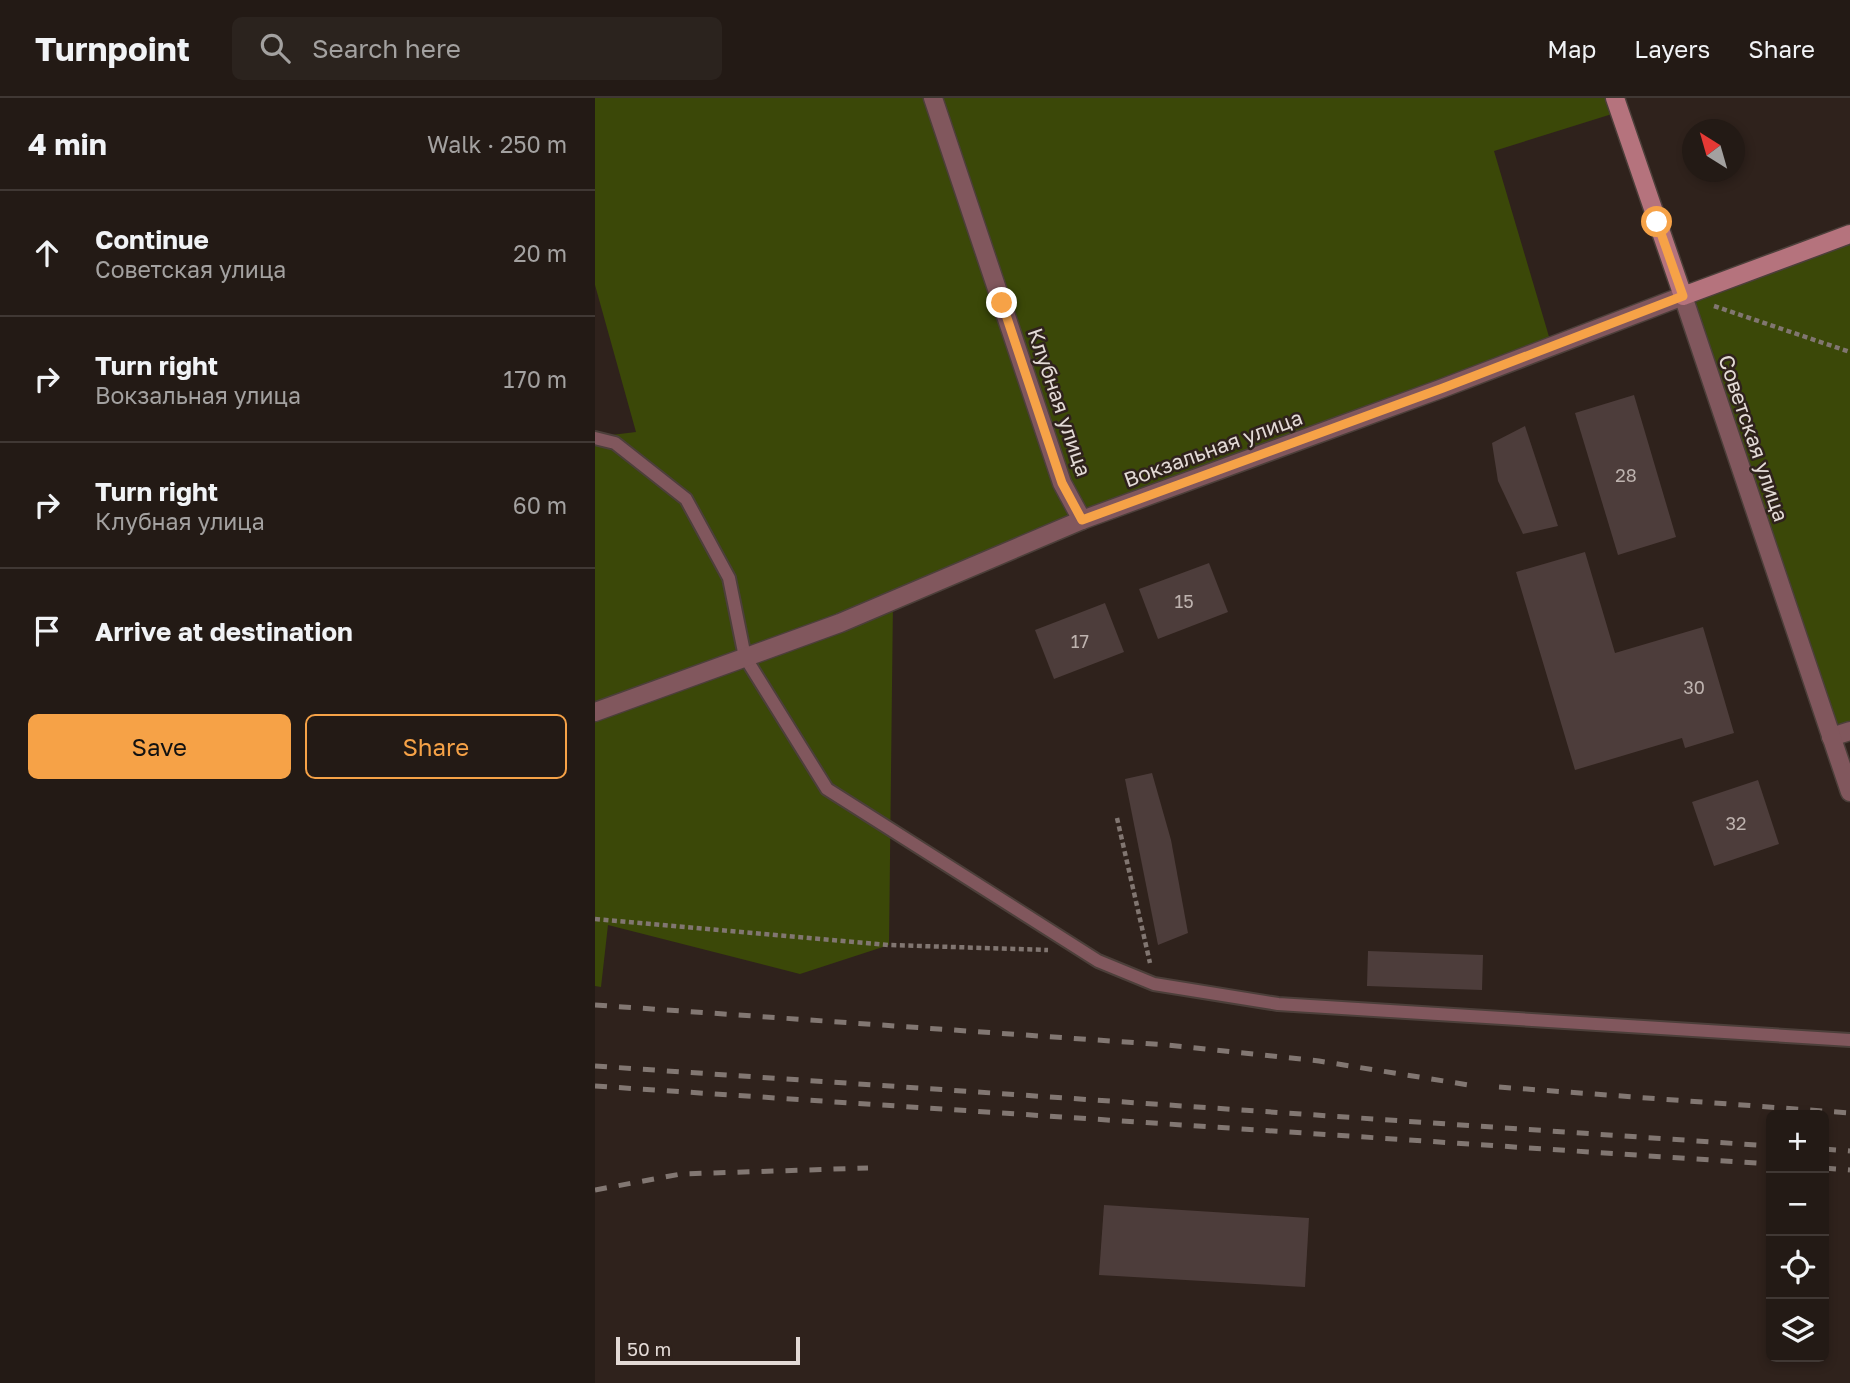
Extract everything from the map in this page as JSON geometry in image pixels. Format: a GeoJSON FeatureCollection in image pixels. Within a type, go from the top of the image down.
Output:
{"type":"FeatureCollection","features":[{"type":"Feature","properties":{"kind":"main road","name":"Советская улица"},"geometry":{"type":"LineString","coordinates":[[1615,98],[1683,296]]}},
{"type":"Feature","properties":{"kind":"main road","name":"Вокзальная улица"},"geometry":{"type":"LineString","coordinates":[[1683,296],[1850,234]]}},
{"type":"Feature","properties":{"kind":"street","name":"Клубная улица"},"geometry":{"type":"LineString","coordinates":[[933,98],[1062,483],[1082,520]]}},
{"type":"Feature","properties":{"kind":"street","name":"Вокзальная улица"},"geometry":{"type":"LineString","coordinates":[[595,712],[839,623],[1082,520],[1443,388],[1683,296]]}},
{"type":"Feature","properties":{"kind":"street","name":"Советская улица"},"geometry":{"type":"LineString","coordinates":[[1683,296],[1850,792]]}},
{"type":"Feature","properties":{"kind":"street"},"geometry":{"type":"LineString","coordinates":[[1831,737],[1850,731]]}},
{"type":"Feature","properties":{"kind":"lane"},"geometry":{"type":"LineString","coordinates":[[595,438],[615,443],[686,499],[729,578],[745,657],[827,789],[1098,961],[1154,984],[1278,1004],[1850,1040]]}},
{"type":"Feature","properties":{"kind":"path"},"geometry":{"type":"LineString","coordinates":[[1683,296],[1850,352]]}},
{"type":"Feature","properties":{"kind":"path"},"geometry":{"type":"LineString","coordinates":[[1117,818],[1154,984]]}},
{"type":"Feature","properties":{"kind":"path"},"geometry":{"type":"LineString","coordinates":[[595,919],[889,945],[1053,950]]}},
{"type":"Feature","properties":{"kind":"green space"},"geometry":{"type":"Polygon","coordinates":[[[595,98],[1607,98],[1612,114],[1494,151],[1550,340],[893,600],[889,945],[800,974],[608,925],[601,987],[595,986],[595,437],[636,432],[595,285],[595,98]]]}},
{"type":"Feature","properties":{"kind":"green space"},"geometry":{"type":"Polygon","coordinates":[[[1850,234],[1850,731],[1831,737],[1683,296],[1850,234]]]}},
{"type":"Feature","properties":{"kind":"building"},"geometry":{"type":"Polygon","coordinates":[[[1634,395],[1676,537],[1618,555],[1575,413],[1634,395]]]}},
{"type":"Feature","properties":{"kind":"building"},"geometry":{"type":"Polygon","coordinates":[[[1525,426],[1558,526],[1523,534],[1498,481],[1492,443],[1525,426]]]}},
{"type":"Feature","properties":{"kind":"building"},"geometry":{"type":"Polygon","coordinates":[[[1585,552],[1615,653],[1703,627],[1734,733],[1685,748],[1682,738],[1575,770],[1516,572],[1585,552]]]}},
{"type":"Feature","properties":{"kind":"building"},"geometry":{"type":"Polygon","coordinates":[[[1209,563],[1228,612],[1158,639],[1139,589],[1209,563]]]}},
{"type":"Feature","properties":{"kind":"building"},"geometry":{"type":"Polygon","coordinates":[[[1105,603],[1124,652],[1054,679],[1035,630],[1105,603]]]}},
{"type":"Feature","properties":{"kind":"building"},"geometry":{"type":"Polygon","coordinates":[[[1152,773],[1171,840],[1188,933],[1158,945],[1125,779],[1152,773]]]}},
{"type":"Feature","properties":{"kind":"building"},"geometry":{"type":"Polygon","coordinates":[[[1758,780],[1779,844],[1714,866],[1692,802],[1758,780]]]}},
{"type":"Feature","properties":{"kind":"building"},"geometry":{"type":"Polygon","coordinates":[[[1368,951],[1483,955],[1482,990],[1367,986],[1368,951]]]}},
{"type":"Feature","properties":{"kind":"building"},"geometry":{"type":"Polygon","coordinates":[[[1104,1205],[1309,1218],[1305,1287],[1099,1275],[1104,1205]]]}},
{"type":"Feature","properties":{"kind":"railway"},"geometry":{"type":"LineString","coordinates":[[595,1005],[1168,1045],[1319,1061],[1469,1085]]}},
{"type":"Feature","properties":{"kind":"railway"},"geometry":{"type":"LineString","coordinates":[[595,1066],[1766,1146]]}},
{"type":"Feature","properties":{"kind":"railway"},"geometry":{"type":"LineString","coordinates":[[595,1086],[1766,1164]]}},
{"type":"Feature","properties":{"kind":"railway"},"geometry":{"type":"LineString","coordinates":[[1499,1087],[1850,1113]]}},
{"type":"Feature","properties":{"kind":"railway"},"geometry":{"type":"LineString","coordinates":[[1829,1149],[1850,1151]]}},
{"type":"Feature","properties":{"kind":"railway"},"geometry":{"type":"LineString","coordinates":[[595,1190],[681,1174],[868,1168]]}},
{"type":"Feature","properties":{"kind":"railway"},"geometry":{"type":"LineString","coordinates":[[1829,1168],[1850,1170]]}},
{"type":"Feature","properties":{"kind":"route"},"geometry":{"type":"LineString","coordinates":[[1002,303],[1062,483],[1082,520],[1443,388],[1683,296],[1657,222]]}}]}
